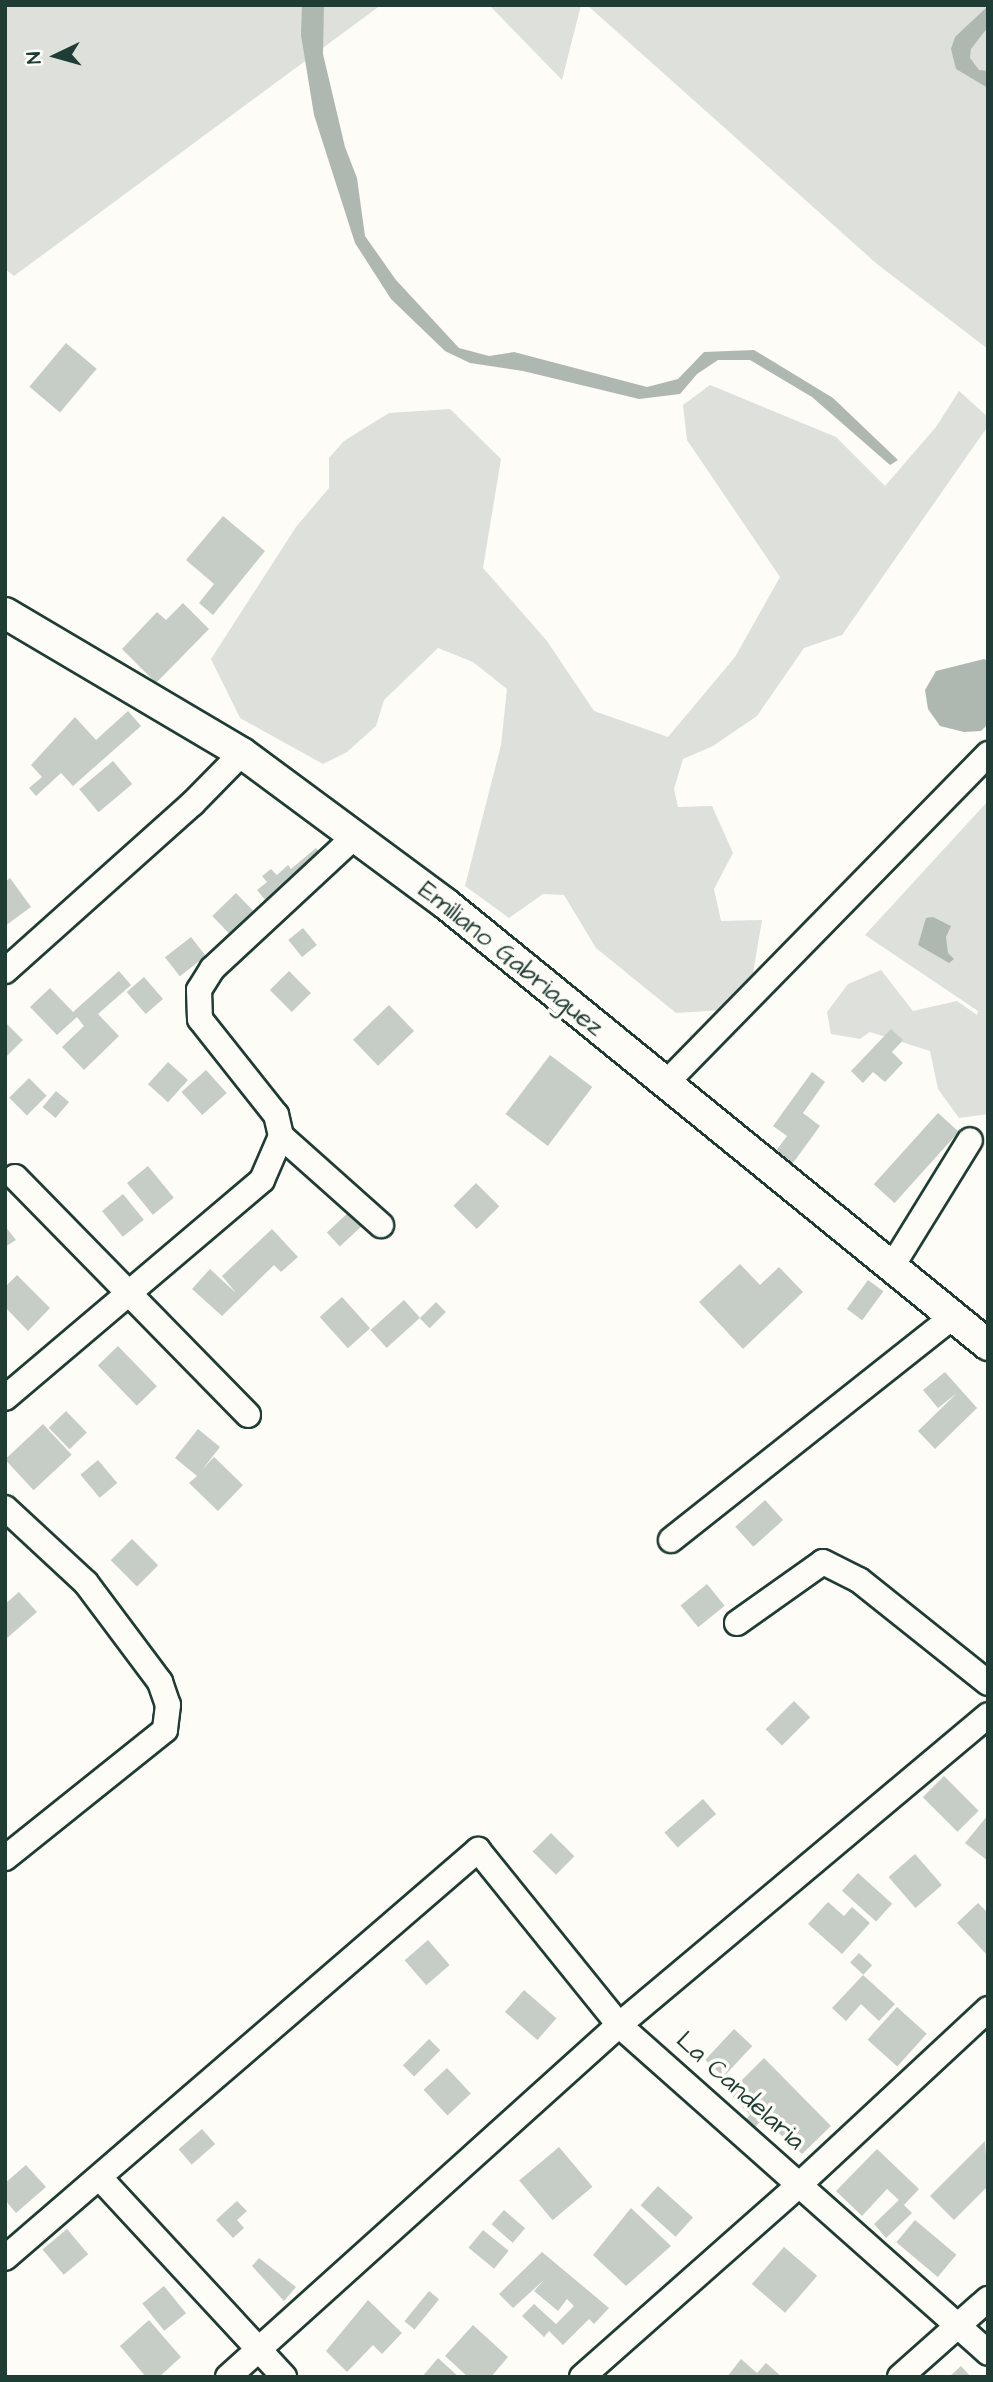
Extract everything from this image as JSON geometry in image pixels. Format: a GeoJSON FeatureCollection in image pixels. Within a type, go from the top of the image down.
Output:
{"type":"FeatureCollection","features":[{"type":"Feature","properties":{"kind":"main road","name":"Emiliano Gabriaguez"},"geometry":{"type":"LineString","coordinates":[[5,613],[242,753],[446,904],[988,1345]]}},
{"type":"Feature","properties":{"kind":"street"},"geometry":{"type":"LineString","coordinates":[[5,971],[192,804],[242,753]]}},
{"type":"Feature","properties":{"kind":"street"},"geometry":{"type":"LineString","coordinates":[[665,1084],[988,754]]}},
{"type":"Feature","properties":{"kind":"street"},"geometry":{"type":"LineString","coordinates":[[354,837],[212,969],[199,990],[200,1019],[276,1115],[281,1136],[381,1225]]}},
{"type":"Feature","properties":{"kind":"street"},"geometry":{"type":"LineString","coordinates":[[5,1398],[262,1180],[281,1136]]}},
{"type":"Feature","properties":{"kind":"street"},"geometry":{"type":"LineString","coordinates":[[891,1268],[970,1140]]}},
{"type":"Feature","properties":{"kind":"street"},"geometry":{"type":"LineString","coordinates":[[15,1177],[131,1292],[248,1415]]}},
{"type":"Feature","properties":{"kind":"street"},"geometry":{"type":"LineString","coordinates":[[671,1540],[952,1317]]}},
{"type":"Feature","properties":{"kind":"street"},"geometry":{"type":"LineString","coordinates":[[5,1508],[86,1583],[160,1682],[168,1705],[165,1730],[5,1858]]}},
{"type":"Feature","properties":{"kind":"street"},"geometry":{"type":"LineString","coordinates":[[737,1623],[823,1562],[859,1580],[988,1684]]}},
{"type":"Feature","properties":{"kind":"street"},"geometry":{"type":"LineString","coordinates":[[228,2377],[619,2025],[988,1715]]}},
{"type":"Feature","properties":{"kind":"street","name":"La Candelaria"},"geometry":{"type":"LineString","coordinates":[[100,2178],[478,1850],[619,2025],[988,2353]]}},
{"type":"Feature","properties":{"kind":"street"},"geometry":{"type":"LineString","coordinates":[[582,2377],[800,2185],[988,2009]]}},
{"type":"Feature","properties":{"kind":"street"},"geometry":{"type":"LineString","coordinates":[[5,2258],[100,2178],[257,2352],[284,2377]]}},
{"type":"Feature","properties":{"kind":"street"},"geometry":{"type":"LineString","coordinates":[[900,2377],[988,2299]]}},
{"type":"Feature","properties":{"kind":"shaded area"},"geometry":{"type":"Polygon","coordinates":[[[5,5],[381,5],[14,276],[5,269],[5,5]]]}},
{"type":"Feature","properties":{"kind":"shaded area"},"geometry":{"type":"Polygon","coordinates":[[[302,5],[324,5],[323,54],[345,147],[357,178],[365,236],[396,280],[459,348],[489,356],[514,352],[647,387],[678,379],[704,352],[754,350],[833,398],[898,460],[890,465],[812,397],[750,360],[718,360],[697,374],[680,394],[639,399],[523,371],[470,363],[445,351],[391,299],[355,243],[314,115],[301,35],[302,5]]]}},
{"type":"Feature","properties":{"kind":"shaded area"},"geometry":{"type":"Polygon","coordinates":[[[489,5],[581,5],[562,80],[489,5]]]}},
{"type":"Feature","properties":{"kind":"shaded area"},"geometry":{"type":"Polygon","coordinates":[[[587,5],[988,5],[988,349],[877,264],[587,5]]]}},
{"type":"Feature","properties":{"kind":"shaded area"},"geometry":{"type":"Polygon","coordinates":[[[988,6],[988,27],[971,49],[970,58],[979,70],[988,71],[988,88],[956,69],[951,49],[955,37],[988,6]]]}},
{"type":"Feature","properties":{"kind":"shaded area"},"geometry":{"type":"Polygon","coordinates":[[[710,385],[836,437],[885,486],[936,427],[959,391],[988,417],[988,426],[842,635],[804,648],[757,716],[713,746],[683,759],[674,789],[678,807],[712,806],[733,853],[714,889],[721,921],[762,920],[753,973],[739,1009],[676,1013],[596,948],[564,895],[543,894],[509,918],[465,886],[501,745],[507,689],[473,662],[438,648],[384,700],[376,726],[347,752],[323,764],[240,718],[211,659],[296,527],[329,488],[329,458],[344,441],[389,413],[450,409],[501,459],[483,568],[547,641],[594,711],[668,737],[735,657],[780,577],[687,440],[683,405],[710,385]]]}},
{"type":"Feature","properties":{"kind":"shaded area"},"geometry":{"type":"Polygon","coordinates":[[[984,659],[988,661],[988,724],[981,731],[964,732],[940,726],[928,709],[925,690],[936,671],[984,659]]]}},
{"type":"Feature","properties":{"kind":"shaded area"},"geometry":{"type":"Polygon","coordinates":[[[988,801],[988,1114],[959,1118],[938,1089],[930,1051],[870,1032],[860,1039],[831,1034],[827,1012],[848,984],[881,970],[913,1011],[957,1001],[977,1015],[978,1011],[865,935],[988,801]]]}},
{"type":"Feature","properties":{"kind":"shaded area"},"geometry":{"type":"Polygon","coordinates":[[[933,917],[951,926],[946,937],[948,953],[954,959],[949,963],[918,945],[926,918],[933,917]]]}},
{"type":"Feature","properties":{"kind":"building"},"geometry":{"type":"Polygon","coordinates":[[[66,343],[97,369],[60,412],[29,387],[66,343]]]}},
{"type":"Feature","properties":{"kind":"building"},"geometry":{"type":"Polygon","coordinates":[[[223,516],[265,551],[213,615],[199,603],[214,584],[186,560],[223,516]]]}},
{"type":"Feature","properties":{"kind":"building"},"geometry":{"type":"Polygon","coordinates":[[[183,603],[209,629],[156,683],[122,649],[157,612],[166,620],[183,603]]]}},
{"type":"Feature","properties":{"kind":"building"},"geometry":{"type":"Polygon","coordinates":[[[128,711],[141,726],[73,786],[61,773],[36,796],[29,788],[42,777],[31,765],[75,717],[96,740],[128,711]]]}},
{"type":"Feature","properties":{"kind":"building"},"geometry":{"type":"Polygon","coordinates":[[[113,761],[132,784],[99,812],[79,789],[113,761]]]}},
{"type":"Feature","properties":{"kind":"building"},"geometry":{"type":"Polygon","coordinates":[[[316,848],[325,859],[271,907],[257,890],[267,882],[262,876],[271,869],[277,875],[288,865],[291,869],[316,848]]]}},
{"type":"Feature","properties":{"kind":"building"},"geometry":{"type":"Polygon","coordinates":[[[10,878],[31,907],[5,926],[5,882],[10,878]]]}},
{"type":"Feature","properties":{"kind":"building"},"geometry":{"type":"Polygon","coordinates":[[[236,893],[259,917],[235,940],[212,916],[236,893]]]}},
{"type":"Feature","properties":{"kind":"building"},"geometry":{"type":"Polygon","coordinates":[[[303,928],[317,945],[302,957],[288,940],[303,928]]]}},
{"type":"Feature","properties":{"kind":"building"},"geometry":{"type":"Polygon","coordinates":[[[191,937],[206,956],[180,976],[165,957],[191,937]]]}},
{"type":"Feature","properties":{"kind":"building"},"geometry":{"type":"Polygon","coordinates":[[[119,971],[131,985],[98,1014],[119,1036],[84,1070],[62,1047],[84,1026],[77,1017],[57,1035],[30,1007],[50,988],[73,1012],[119,971]]]}},
{"type":"Feature","properties":{"kind":"building"},"geometry":{"type":"Polygon","coordinates":[[[289,971],[311,993],[292,1012],[270,990],[289,971]]]}},
{"type":"Feature","properties":{"kind":"building"},"geometry":{"type":"Polygon","coordinates":[[[144,977],[163,999],[146,1014],[127,992],[144,977]]]}},
{"type":"Feature","properties":{"kind":"building"},"geometry":{"type":"Polygon","coordinates":[[[389,1005],[414,1031],[378,1066],[353,1040],[389,1005]]]}},
{"type":"Feature","properties":{"kind":"building"},"geometry":{"type":"Polygon","coordinates":[[[5,1022],[23,1040],[5,1058],[5,1022]]]}},
{"type":"Feature","properties":{"kind":"building"},"geometry":{"type":"Polygon","coordinates":[[[891,1029],[903,1040],[892,1052],[903,1063],[885,1082],[873,1072],[863,1083],[851,1071],[891,1029]]]}},
{"type":"Feature","properties":{"kind":"building"},"geometry":{"type":"Polygon","coordinates":[[[550,1055],[592,1087],[548,1146],[505,1114],[550,1055]]]}},
{"type":"Feature","properties":{"kind":"building"},"geometry":{"type":"Polygon","coordinates":[[[168,1062],[188,1080],[168,1102],[148,1084],[168,1062]]]}},
{"type":"Feature","properties":{"kind":"building"},"geometry":{"type":"Polygon","coordinates":[[[206,1070],[227,1093],[202,1115],[181,1092],[206,1070]]]}},
{"type":"Feature","properties":{"kind":"building"},"geometry":{"type":"Polygon","coordinates":[[[812,1072],[825,1082],[803,1113],[820,1126],[793,1163],[776,1151],[787,1136],[773,1126],[812,1072]]]}},
{"type":"Feature","properties":{"kind":"building"},"geometry":{"type":"Polygon","coordinates":[[[29,1078],[47,1096],[27,1115],[9,1098],[29,1078]]]}},
{"type":"Feature","properties":{"kind":"building"},"geometry":{"type":"Polygon","coordinates":[[[56,1091],[69,1102],[56,1118],[43,1107],[56,1091]]]}},
{"type":"Feature","properties":{"kind":"building"},"geometry":{"type":"Polygon","coordinates":[[[938,1113],[959,1132],[895,1203],[874,1184],[938,1113]]]}},
{"type":"Feature","properties":{"kind":"building"},"geometry":{"type":"Polygon","coordinates":[[[148,1166],[174,1198],[153,1215],[127,1183],[148,1166]]]}},
{"type":"Feature","properties":{"kind":"building"},"geometry":{"type":"Polygon","coordinates":[[[476,1183],[499,1206],[477,1229],[453,1206],[476,1183]]]}},
{"type":"Feature","properties":{"kind":"building"},"geometry":{"type":"Polygon","coordinates":[[[123,1194],[144,1220],[123,1237],[102,1211],[123,1194]]]}},
{"type":"Feature","properties":{"kind":"building"},"geometry":{"type":"Polygon","coordinates":[[[351,1210],[364,1224],[340,1246],[327,1233],[351,1210]]]}},
{"type":"Feature","properties":{"kind":"building"},"geometry":{"type":"Polygon","coordinates":[[[5,1226],[16,1240],[5,1247],[5,1226]]]}},
{"type":"Feature","properties":{"kind":"building"},"geometry":{"type":"Polygon","coordinates":[[[272,1229],[298,1257],[281,1272],[274,1265],[222,1316],[192,1289],[210,1269],[236,1293],[222,1276],[272,1229]]]}},
{"type":"Feature","properties":{"kind":"building"},"geometry":{"type":"Polygon","coordinates":[[[740,1264],[760,1285],[779,1267],[803,1292],[743,1349],[699,1302],[740,1264]]]}},
{"type":"Feature","properties":{"kind":"building"},"geometry":{"type":"Polygon","coordinates":[[[17,1275],[50,1308],[28,1331],[5,1307],[5,1287],[17,1275]]]}},
{"type":"Feature","properties":{"kind":"building"},"geometry":{"type":"Polygon","coordinates":[[[868,1280],[883,1291],[862,1320],[847,1309],[868,1280]]]}},
{"type":"Feature","properties":{"kind":"building"},"geometry":{"type":"Polygon","coordinates":[[[342,1297],[370,1328],[348,1348],[320,1317],[342,1297]]]}},
{"type":"Feature","properties":{"kind":"building"},"geometry":{"type":"Polygon","coordinates":[[[404,1300],[420,1318],[387,1348],[371,1330],[404,1300]]]}},
{"type":"Feature","properties":{"kind":"building"},"geometry":{"type":"Polygon","coordinates":[[[436,1302],[446,1312],[430,1328],[420,1318],[436,1302]]]}},
{"type":"Feature","properties":{"kind":"building"},"geometry":{"type":"Polygon","coordinates":[[[118,1346],[157,1386],[137,1406],[98,1365],[118,1346]]]}},
{"type":"Feature","properties":{"kind":"building"},"geometry":{"type":"Polygon","coordinates":[[[945,1372],[977,1408],[935,1449],[918,1431],[957,1393],[938,1408],[923,1390],[945,1372]]]}},
{"type":"Feature","properties":{"kind":"building"},"geometry":{"type":"Polygon","coordinates":[[[66,1411],[87,1433],[70,1449],[49,1428],[66,1411]]]}},
{"type":"Feature","properties":{"kind":"building"},"geometry":{"type":"Polygon","coordinates":[[[43,1424],[72,1455],[34,1490],[5,1459],[43,1424]]]}},
{"type":"Feature","properties":{"kind":"building"},"geometry":{"type":"Polygon","coordinates":[[[198,1429],[220,1447],[202,1470],[214,1457],[243,1485],[218,1511],[189,1483],[197,1476],[175,1458],[198,1429]]]}},
{"type":"Feature","properties":{"kind":"building"},"geometry":{"type":"Polygon","coordinates":[[[98,1460],[117,1483],[100,1498],[80,1475],[98,1460]]]}},
{"type":"Feature","properties":{"kind":"building"},"geometry":{"type":"Polygon","coordinates":[[[765,1500],[783,1520],[753,1547],[735,1527],[765,1500]]]}},
{"type":"Feature","properties":{"kind":"building"},"geometry":{"type":"Polygon","coordinates":[[[132,1539],[158,1565],[137,1586],[111,1560],[132,1539]]]}},
{"type":"Feature","properties":{"kind":"building"},"geometry":{"type":"Polygon","coordinates":[[[707,1584],[725,1606],[698,1627],[681,1605],[707,1584]]]}},
{"type":"Feature","properties":{"kind":"building"},"geometry":{"type":"Polygon","coordinates":[[[19,1592],[37,1612],[7,1638],[5,1604],[19,1592]]]}},
{"type":"Feature","properties":{"kind":"building"},"geometry":{"type":"Polygon","coordinates":[[[794,1701],[810,1717],[782,1746],[766,1729],[794,1701]]]}},
{"type":"Feature","properties":{"kind":"building"},"geometry":{"type":"Polygon","coordinates":[[[944,1776],[979,1811],[957,1832],[923,1797],[944,1776]]]}},
{"type":"Feature","properties":{"kind":"building"},"geometry":{"type":"Polygon","coordinates":[[[703,1799],[716,1814],[678,1848],[665,1832],[703,1799]]]}},
{"type":"Feature","properties":{"kind":"building"},"geometry":{"type":"Polygon","coordinates":[[[988,1815],[988,1861],[965,1843],[988,1815]]]}},
{"type":"Feature","properties":{"kind":"building"},"geometry":{"type":"Polygon","coordinates":[[[551,1833],[574,1856],[556,1875],[533,1851],[551,1833]]]}},
{"type":"Feature","properties":{"kind":"building"},"geometry":{"type":"Polygon","coordinates":[[[915,1854],[942,1885],[915,1908],[889,1877],[915,1854]]]}},
{"type":"Feature","properties":{"kind":"building"},"geometry":{"type":"Polygon","coordinates":[[[858,1873],[892,1904],[876,1922],[842,1891],[858,1873]]]}},
{"type":"Feature","properties":{"kind":"building"},"geometry":{"type":"Polygon","coordinates":[[[828,1902],[844,1916],[852,1907],[870,1923],[842,1954],[808,1924],[828,1902]]]}},
{"type":"Feature","properties":{"kind":"building"},"geometry":{"type":"Polygon","coordinates":[[[978,1903],[988,1913],[988,1956],[957,1923],[978,1903]]]}},
{"type":"Feature","properties":{"kind":"building"},"geometry":{"type":"Polygon","coordinates":[[[428,1940],[450,1965],[426,1985],[405,1960],[428,1940]]]}},
{"type":"Feature","properties":{"kind":"building"},"geometry":{"type":"Polygon","coordinates":[[[859,1953],[872,1965],[863,1975],[850,1963],[859,1953]]]}},
{"type":"Feature","properties":{"kind":"building"},"geometry":{"type":"Polygon","coordinates":[[[863,1975],[895,2004],[879,2021],[861,2004],[846,2021],[832,2008],[863,1975]]]}},
{"type":"Feature","properties":{"kind":"building"},"geometry":{"type":"Polygon","coordinates":[[[524,1990],[556,2018],[537,2040],[505,2012],[524,1990]]]}},
{"type":"Feature","properties":{"kind":"building"},"geometry":{"type":"Polygon","coordinates":[[[897,2007],[927,2034],[897,2066],[868,2040],[897,2007]]]}},
{"type":"Feature","properties":{"kind":"building"},"geometry":{"type":"Polygon","coordinates":[[[734,2029],[752,2046],[724,2077],[705,2060],[734,2029]]]}},
{"type":"Feature","properties":{"kind":"building"},"geometry":{"type":"Polygon","coordinates":[[[429,2039],[440,2050],[414,2076],[403,2065],[429,2039]]]}},
{"type":"Feature","properties":{"kind":"building"},"geometry":{"type":"Polygon","coordinates":[[[764,2058],[831,2126],[802,2154],[763,2119],[754,2128],[745,2120],[750,2115],[729,2093],[764,2058]]]}},
{"type":"Feature","properties":{"kind":"building"},"geometry":{"type":"Polygon","coordinates":[[[447,2068],[471,2094],[447,2115],[424,2090],[447,2068]]]}},
{"type":"Feature","properties":{"kind":"building"},"geometry":{"type":"Polygon","coordinates":[[[202,2129],[215,2144],[192,2164],[179,2149],[202,2129]]]}},
{"type":"Feature","properties":{"kind":"building"},"geometry":{"type":"Polygon","coordinates":[[[985,2141],[988,2186],[954,2220],[930,2196],[985,2141]]]}},
{"type":"Feature","properties":{"kind":"building"},"geometry":{"type":"Polygon","coordinates":[[[559,2147],[592,2187],[553,2220],[519,2180],[559,2147]]]}},
{"type":"Feature","properties":{"kind":"building"},"geometry":{"type":"Polygon","coordinates":[[[877,2149],[919,2189],[904,2205],[912,2213],[886,2238],[874,2224],[899,2200],[887,2189],[862,2216],[836,2191],[877,2149]]]}},
{"type":"Feature","properties":{"kind":"building"},"geometry":{"type":"Polygon","coordinates":[[[26,2165],[46,2187],[16,2213],[5,2200],[5,2183],[26,2165]]]}},
{"type":"Feature","properties":{"kind":"building"},"geometry":{"type":"Polygon","coordinates":[[[658,2186],[693,2217],[676,2237],[641,2205],[658,2186]]]}},
{"type":"Feature","properties":{"kind":"building"},"geometry":{"type":"Polygon","coordinates":[[[237,2201],[247,2211],[237,2220],[244,2228],[233,2238],[216,2220],[237,2201]]]}},
{"type":"Feature","properties":{"kind":"building"},"geometry":{"type":"Polygon","coordinates":[[[631,2208],[671,2246],[626,2286],[593,2255],[631,2208]]]}},
{"type":"Feature","properties":{"kind":"building"},"geometry":{"type":"Polygon","coordinates":[[[504,2210],[525,2228],[513,2243],[492,2224],[504,2210]]]}},
{"type":"Feature","properties":{"kind":"building"},"geometry":{"type":"Polygon","coordinates":[[[915,2220],[956,2255],[938,2277],[896,2242],[915,2220]]]}},
{"type":"Feature","properties":{"kind":"building"},"geometry":{"type":"Polygon","coordinates":[[[67,2229],[88,2254],[64,2275],[42,2250],[67,2229]]]}},
{"type":"Feature","properties":{"kind":"building"},"geometry":{"type":"Polygon","coordinates":[[[483,2230],[509,2251],[494,2269],[469,2248],[483,2230]]]}},
{"type":"Feature","properties":{"kind":"building"},"geometry":{"type":"Polygon","coordinates":[[[784,2247],[817,2276],[785,2313],[752,2284],[784,2247]]]}},
{"type":"Feature","properties":{"kind":"building"},"geometry":{"type":"Polygon","coordinates":[[[542,2252],[609,2308],[594,2324],[589,2319],[563,2345],[549,2331],[544,2337],[522,2316],[534,2304],[556,2324],[574,2306],[567,2299],[558,2311],[534,2291],[544,2280],[513,2308],[499,2294],[542,2252]]]}},
{"type":"Feature","properties":{"kind":"building"},"geometry":{"type":"Polygon","coordinates":[[[259,2258],[296,2287],[284,2301],[252,2266],[259,2258]]]}},
{"type":"Feature","properties":{"kind":"building"},"geometry":{"type":"Polygon","coordinates":[[[164,2286],[186,2313],[164,2331],[142,2304],[164,2286]]]}},
{"type":"Feature","properties":{"kind":"building"},"geometry":{"type":"Polygon","coordinates":[[[429,2291],[439,2299],[415,2329],[404,2321],[429,2291]]]}},
{"type":"Feature","properties":{"kind":"building"},"geometry":{"type":"Polygon","coordinates":[[[368,2300],[402,2333],[382,2354],[373,2345],[347,2372],[326,2351],[368,2300]]]}},
{"type":"Feature","properties":{"kind":"building"},"geometry":{"type":"Polygon","coordinates":[[[149,2320],[181,2357],[159,2377],[146,2377],[120,2346],[149,2320]]]}},
{"type":"Feature","properties":{"kind":"building"},"geometry":{"type":"Polygon","coordinates":[[[473,2325],[508,2357],[491,2377],[468,2377],[445,2356],[473,2325]]]}},
{"type":"Feature","properties":{"kind":"building"},"geometry":{"type":"Polygon","coordinates":[[[438,2358],[459,2377],[422,2377],[438,2358]]]}},
{"type":"Feature","properties":{"kind":"building"},"geometry":{"type":"Polygon","coordinates":[[[741,2359],[757,2373],[766,2363],[782,2377],[727,2377],[741,2359]]]}},
{"type":"Feature","properties":{"kind":"building"},"geometry":{"type":"Polygon","coordinates":[[[961,2366],[971,2377],[949,2377],[961,2366]]]}}]}
